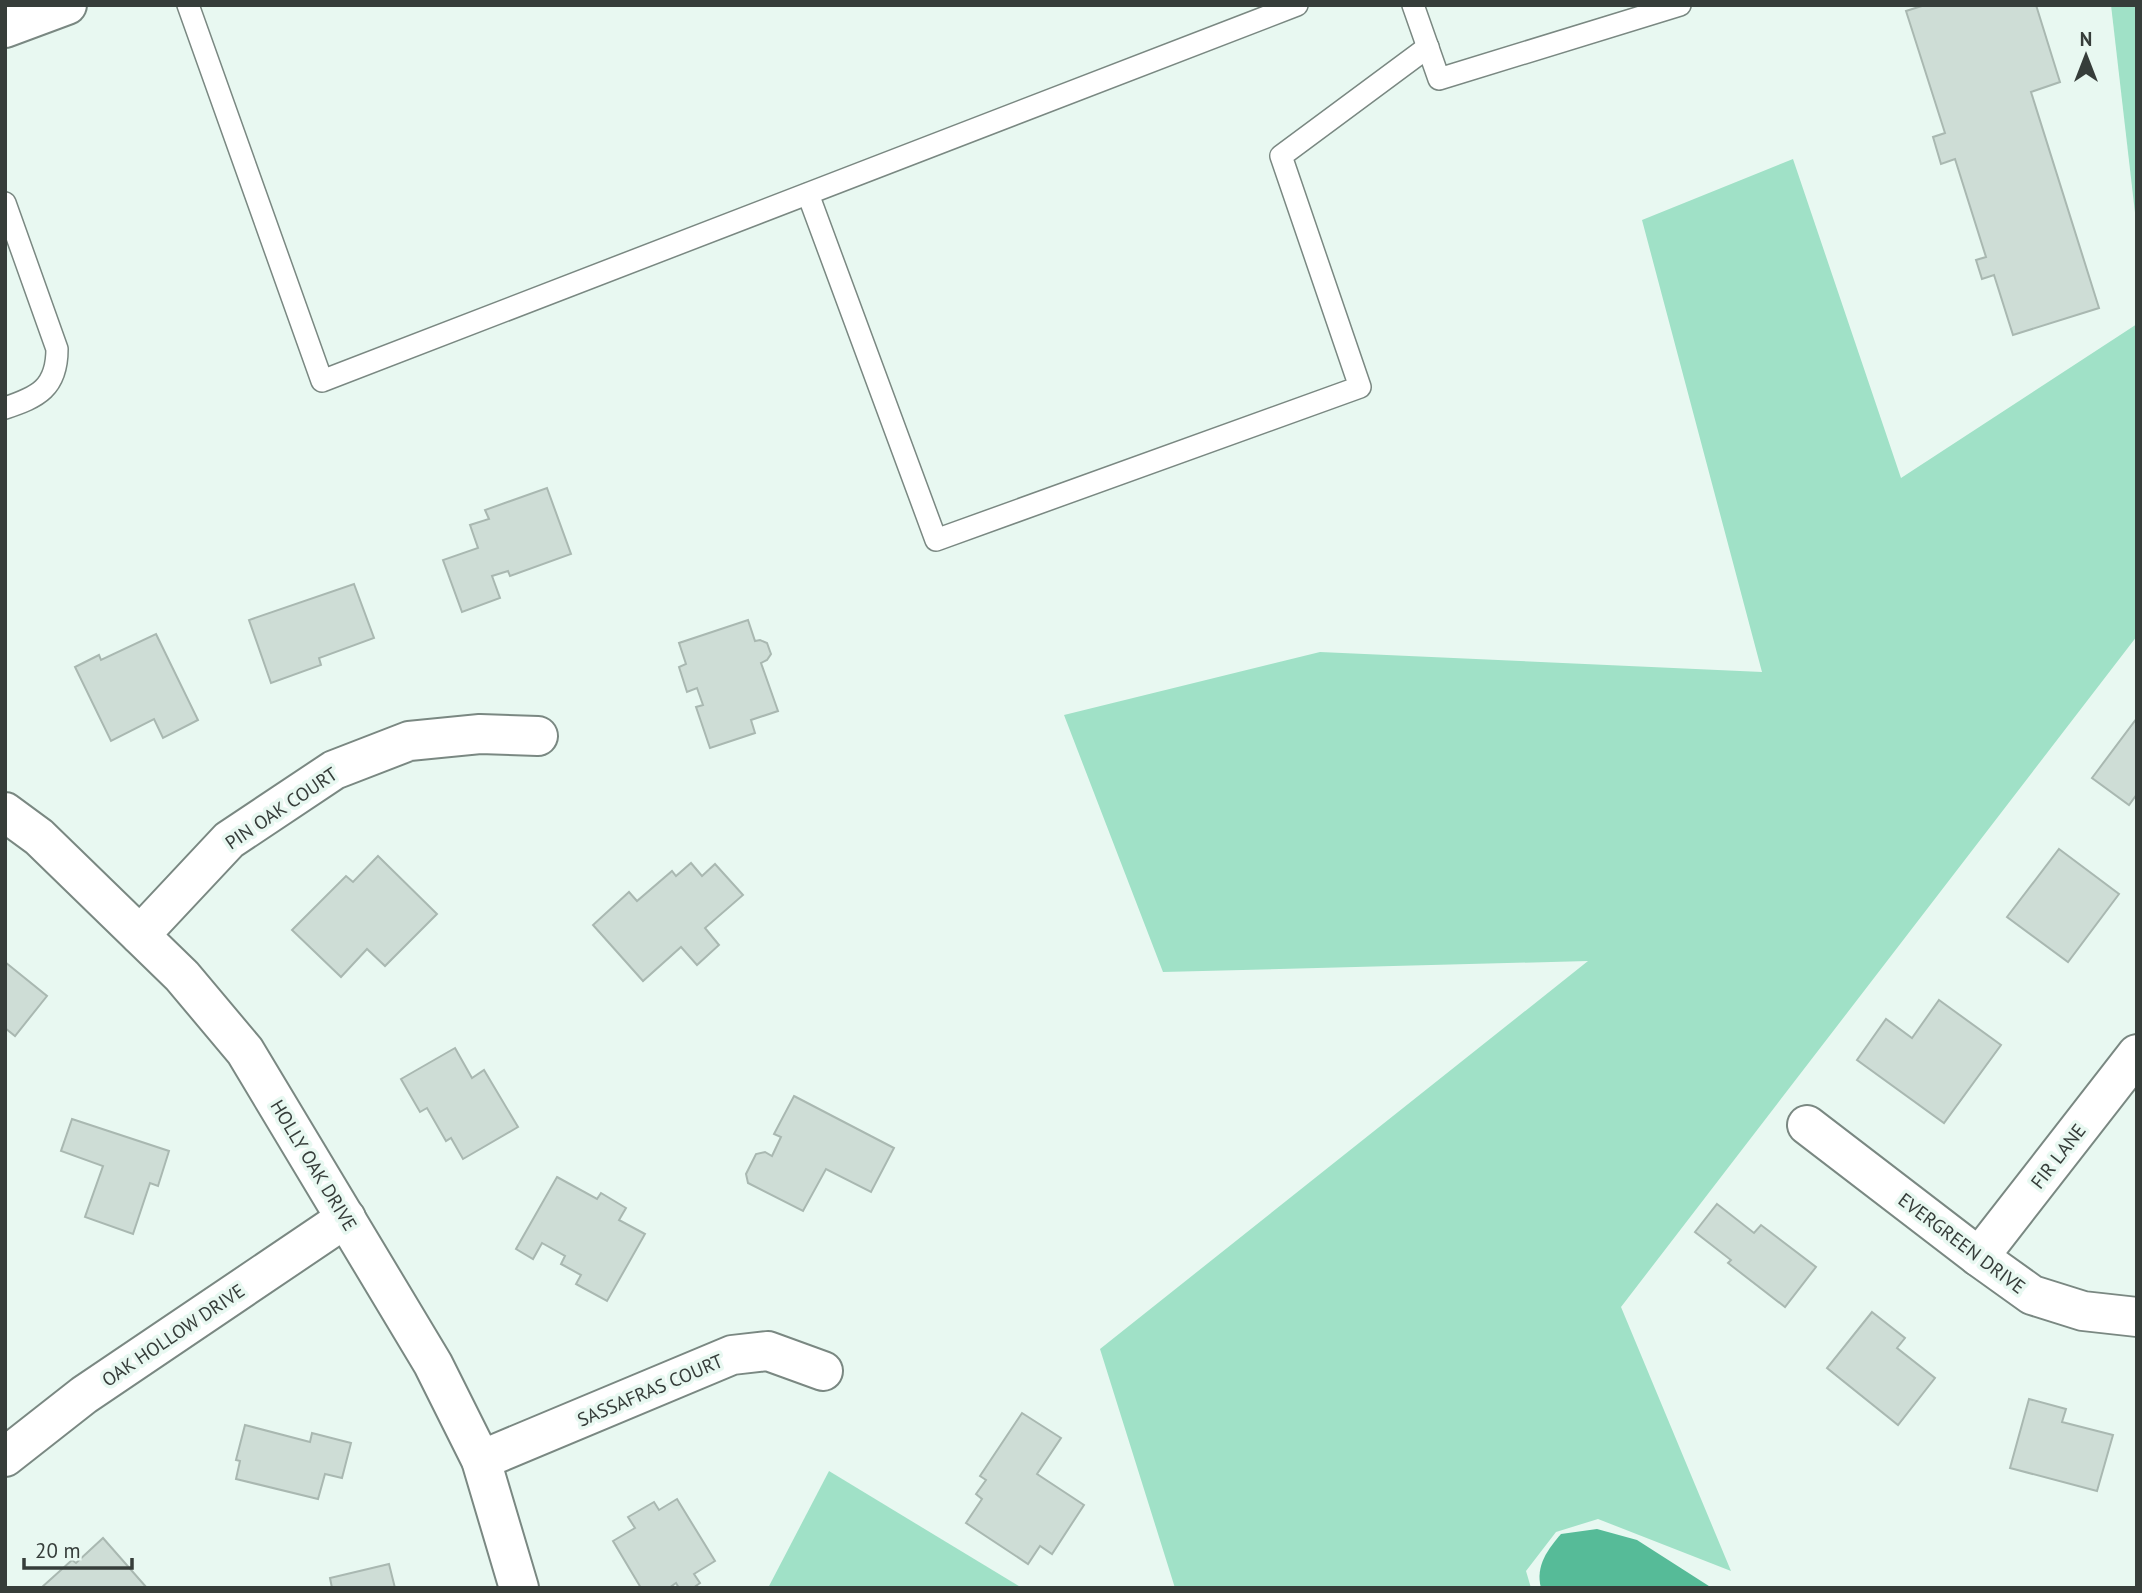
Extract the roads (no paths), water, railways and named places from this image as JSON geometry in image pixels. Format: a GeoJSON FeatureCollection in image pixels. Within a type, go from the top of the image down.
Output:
{"type":"FeatureCollection","features":[{"type":"Feature","properties":{"kind":"street"},"geometry":{"type":"LineString","coordinates":[[5,28],[67,5]]}},
{"type":"Feature","properties":{"kind":"street","name":"PIN OAK COURT"},"geometry":{"type":"LineString","coordinates":[[140,935],[229,840],[334,770],[409,741],[480,734],[538,736]]}},
{"type":"Feature","properties":{"kind":"street","name":"HOLLY OAK DRIVE"},"geometry":{"type":"LineString","coordinates":[[5,812],[39,837],[182,976],[245,1051],[433,1364],[481,1460],[519,1588]]}},
{"type":"Feature","properties":{"kind":"street","name":"FIR LANE"},"geometry":{"type":"LineString","coordinates":[[1979,1257],[2137,1054]]}},
{"type":"Feature","properties":{"kind":"street","name":"EVERGREEN DRIVE"},"geometry":{"type":"LineString","coordinates":[[1807,1125],[2032,1295],[2083,1311],[2137,1317]]}},
{"type":"Feature","properties":{"kind":"street","name":"OAK HOLLOW DRIVE"},"geometry":{"type":"LineString","coordinates":[[5,1457],[84,1395],[346,1219]]}},
{"type":"Feature","properties":{"kind":"street","name":"SASSAFRAS COURT"},"geometry":{"type":"LineString","coordinates":[[481,1460],[733,1355],[768,1351],[823,1371]]}},
{"type":"Feature","properties":{"kind":"lane"},"geometry":{"type":"LineString","coordinates":[[188,5],[322,381],[1297,5]]}},
{"type":"Feature","properties":{"kind":"lane"},"geometry":{"type":"LineString","coordinates":[[1413,5],[1439,79],[1680,5]]}},
{"type":"Feature","properties":{"kind":"lane"},"geometry":{"type":"LineString","coordinates":[[807,194],[936,540],[1360,387],[1281,156],[1427,47]]}},
{"type":"Feature","properties":{"kind":"lane"},"geometry":{"type":"LineString","coordinates":[[5,204],[58,349],[56,370],[45,388],[29,400],[5,408]]}}]}
